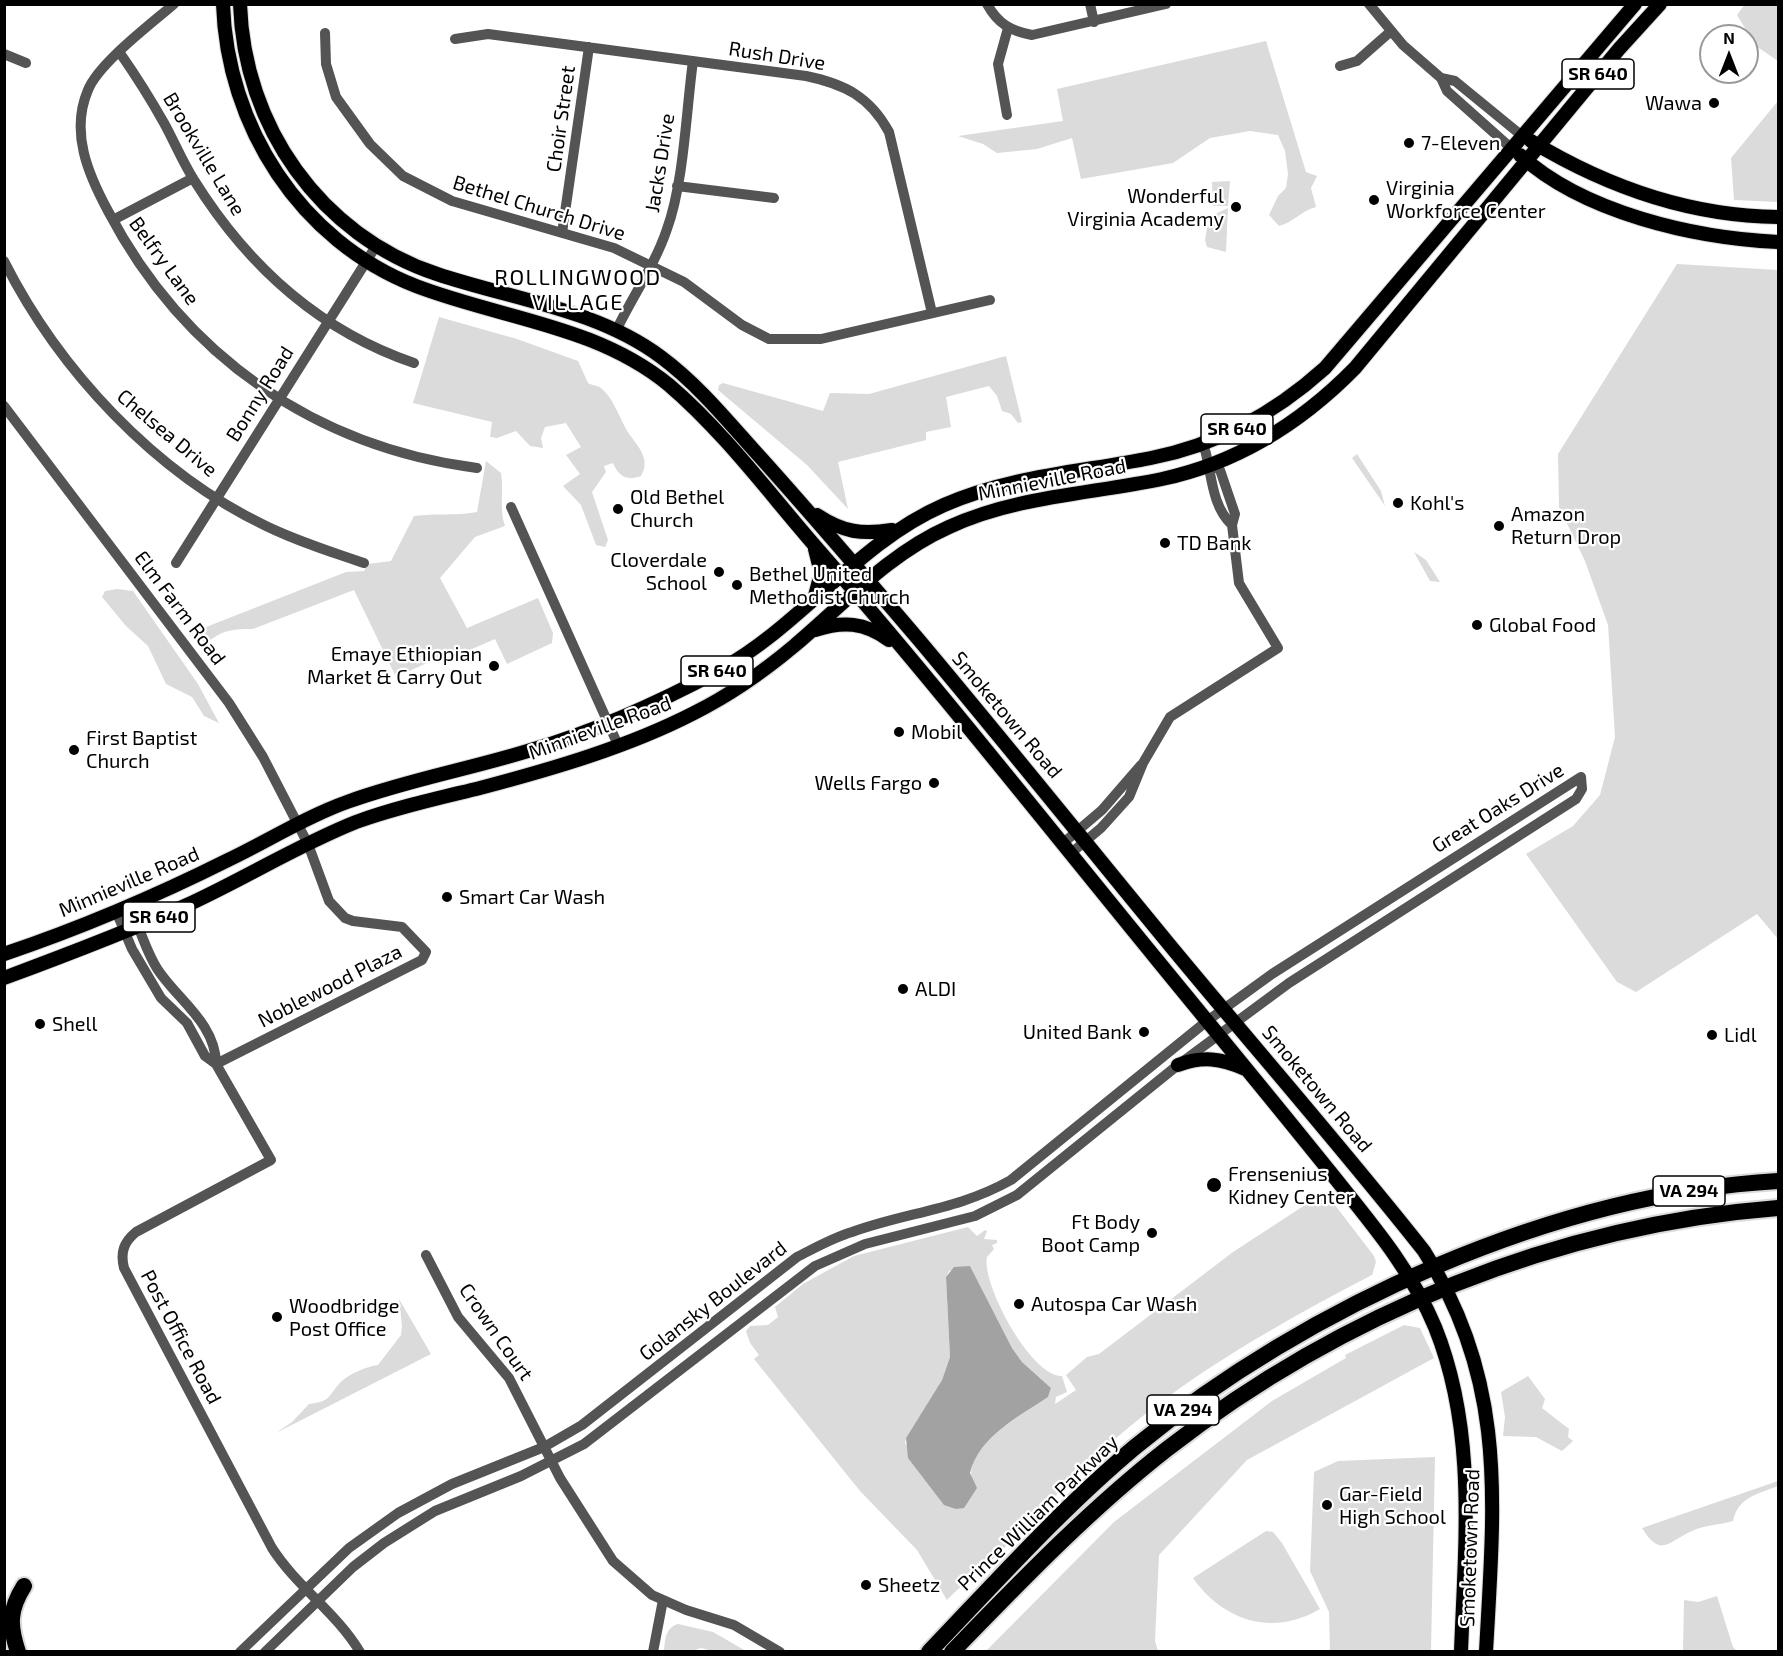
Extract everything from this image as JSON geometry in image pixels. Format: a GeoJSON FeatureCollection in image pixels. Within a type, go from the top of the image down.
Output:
{"type":"FeatureCollection","features":[{"type":"Feature","properties":{"kind":"highway","name":"Prince William Parkway"},"geometry":{"type":"LineString","coordinates":[[929,1652],[1071,1505],[1176,1415],[1256,1360],[1304,1332],[1411,1278],[1522,1234],[1628,1203],[1702,1189],[1779,1181]]}},
{"type":"Feature","properties":{"kind":"highway","name":"Prince William Parkway"},"geometry":{"type":"LineString","coordinates":[[952,1652],[1081,1522],[1166,1450],[1270,1377],[1362,1326],[1422,1298],[1516,1261],[1611,1234],[1670,1221],[1779,1208]]}},
{"type":"Feature","properties":{"kind":"highway"},"geometry":{"type":"LineString","coordinates":[[4,1590],[24,1586],[13,1605],[10,1622],[18,1652]]}},
{"type":"Feature","properties":{"kind":"highway"},"geometry":{"type":"LineString","coordinates":[[4,1643],[10,1652]]}},
{"type":"Feature","properties":{"kind":"main road","name":"Smoketown Road"},"geometry":{"type":"LineString","coordinates":[[223,4],[224,33],[235,85],[261,150],[277,175],[309,213],[338,240],[367,260],[418,286],[579,334],[629,358],[671,387],[695,410],[841,575],[903,649],[1248,1070],[1411,1278],[1422,1298],[1452,1378],[1463,1434],[1466,1495],[1461,1652]]}},
{"type":"Feature","properties":{"kind":"main road","name":"Smoketown Road"},"geometry":{"type":"LineString","coordinates":[[240,4],[249,72],[264,116],[300,178],[318,198],[376,246],[432,273],[573,314],[616,331],[657,354],[686,377],[868,579],[1367,1179],[1435,1268],[1446,1288],[1476,1361],[1491,1435],[1492,1524],[1486,1652]]}},
{"type":"Feature","properties":{"kind":"main road","name":"Minnieville Road"},"geometry":{"type":"LineString","coordinates":[[4,954],[130,905],[230,860],[326,810],[382,790],[530,751],[608,723],[670,695],[739,659],[897,530],[946,504],[999,485],[1152,458],[1229,433],[1275,408],[1325,368],[1521,135],[1635,4]]}},
{"type":"Feature","properties":{"kind":"main road","name":"Minnieville Road"},"geometry":{"type":"LineString","coordinates":[[4,978],[124,931],[217,891],[308,844],[385,812],[535,772],[618,745],[685,718],[715,702],[759,673],[810,632],[868,579],[921,541],[973,516],[1011,504],[1160,479],[1211,465],[1278,432],[1335,388],[1374,346],[1538,145],[1660,4]]}},
{"type":"Feature","properties":{"kind":"main road"},"geometry":{"type":"LineString","coordinates":[[1521,135],[1614,184],[1658,200],[1724,214],[1779,217]]}},
{"type":"Feature","properties":{"kind":"main road"},"geometry":{"type":"LineString","coordinates":[[1511,148],[1541,173],[1576,191],[1649,220],[1716,236],[1779,242]]}},
{"type":"Feature","properties":{"kind":"main road"},"geometry":{"type":"LineString","coordinates":[[802,504],[847,531],[870,534],[897,530]]}},
{"type":"Feature","properties":{"kind":"main road"},"geometry":{"type":"LineString","coordinates":[[813,544],[821,573],[819,588],[814,598]]}},
{"type":"Feature","properties":{"kind":"main road"},"geometry":{"type":"LineString","coordinates":[[810,632],[831,625],[854,623],[873,629],[903,649]]}},
{"type":"Feature","properties":{"kind":"main road"},"geometry":{"type":"LineString","coordinates":[[1178,1065],[1194,1059],[1210,1058],[1248,1070]]}},
{"type":"Feature","properties":{"kind":"street","name":"Belfry Lane"},"geometry":{"type":"LineString","coordinates":[[174,4],[94,78],[84,101],[81,117],[83,153],[88,169],[112,220],[154,285],[178,314],[239,371],[322,424],[382,448],[422,459],[477,468]]}},
{"type":"Feature","properties":{"kind":"street"},"geometry":{"type":"LineString","coordinates":[[987,4],[996,18],[1008,28],[1021,33],[1043,34],[1166,4]]}},
{"type":"Feature","properties":{"kind":"street"},"geometry":{"type":"LineString","coordinates":[[1090,4],[1094,22]]}},
{"type":"Feature","properties":{"kind":"street"},"geometry":{"type":"LineString","coordinates":[[1369,4],[1390,32],[1441,78],[1447,91],[1511,148]]}},
{"type":"Feature","properties":{"kind":"street"},"geometry":{"type":"LineString","coordinates":[[1007,115],[998,64],[1008,28]]}},
{"type":"Feature","properties":{"kind":"street"},"geometry":{"type":"LineString","coordinates":[[1340,66],[1364,56],[1390,32]]}},
{"type":"Feature","properties":{"kind":"street","name":"Bethel Church Drive"},"geometry":{"type":"LineString","coordinates":[[325,33],[326,64],[336,97],[370,144],[404,176],[452,201],[614,249],[684,282],[742,325],[769,339],[821,339],[990,300]]}},
{"type":"Feature","properties":{"kind":"street","name":"Rush Drive"},"geometry":{"type":"LineString","coordinates":[[454,39],[488,34],[819,79],[844,88],[875,109],[895,149],[932,313]]}},
{"type":"Feature","properties":{"kind":"street","name":"Choir Street"},"geometry":{"type":"LineString","coordinates":[[562,233],[589,47]]}},
{"type":"Feature","properties":{"kind":"street","name":"Brookville Lane"},"geometry":{"type":"LineString","coordinates":[[120,53],[141,83],[193,178],[247,254],[288,293],[327,322],[370,346],[414,363]]}},
{"type":"Feature","properties":{"kind":"street"},"geometry":{"type":"LineString","coordinates":[[4,54],[26,63]]}},
{"type":"Feature","properties":{"kind":"street","name":"Jacks Drive"},"geometry":{"type":"LineString","coordinates":[[616,331],[651,266],[668,226],[677,186],[693,61]]}},
{"type":"Feature","properties":{"kind":"street"},"geometry":{"type":"LineString","coordinates":[[1441,78],[1455,81],[1521,135]]}},
{"type":"Feature","properties":{"kind":"street"},"geometry":{"type":"LineString","coordinates":[[112,220],[193,178]]}},
{"type":"Feature","properties":{"kind":"street"},"geometry":{"type":"LineString","coordinates":[[677,186],[774,198]]}},
{"type":"Feature","properties":{"kind":"street","name":"Bonny Road"},"geometry":{"type":"LineString","coordinates":[[176,563],[376,246]]}},
{"type":"Feature","properties":{"kind":"street","name":"Chelsea Drive"},"geometry":{"type":"LineString","coordinates":[[4,261],[30,307],[57,347],[95,395],[145,443],[216,497],[265,526],[364,563]]}},
{"type":"Feature","properties":{"kind":"street","name":"Elm Farm Road"},"geometry":{"type":"LineString","coordinates":[[4,406],[229,703],[262,757],[308,844]]}},
{"type":"Feature","properties":{"kind":"street"},"geometry":{"type":"LineString","coordinates":[[1066,849],[1129,797],[1143,763],[1162,727],[1179,709],[1278,648],[1239,583],[1232,525],[1235,514],[1220,470],[1211,465],[1203,443]]}},
{"type":"Feature","properties":{"kind":"street"},"geometry":{"type":"LineString","coordinates":[[511,507],[618,745]]}},
{"type":"Feature","properties":{"kind":"street","name":"Great Oaks Drive"},"geometry":{"type":"LineString","coordinates":[[1224,1009],[1326,938],[1581,777],[1582,789],[1576,799],[1289,983],[1235,1023]]}},
{"type":"Feature","properties":{"kind":"street","name":"Noblewood Plaza"},"geometry":{"type":"LineString","coordinates":[[216,1064],[383,981],[425,956],[424,947],[402,927],[386,923],[364,924],[345,918],[329,901],[308,844]]}},
{"type":"Feature","properties":{"kind":"street"},"geometry":{"type":"LineString","coordinates":[[130,905],[158,970],[207,1031],[216,1049],[216,1064]]}},
{"type":"Feature","properties":{"kind":"street"},"geometry":{"type":"LineString","coordinates":[[116,910],[124,931],[161,998],[187,1023],[205,1056],[216,1064]]}},
{"type":"Feature","properties":{"kind":"street","name":"Golansky Boulevard"},"geometry":{"type":"LineString","coordinates":[[240,1652],[349,1548],[398,1513],[452,1484],[544,1447],[582,1425],[797,1257],[828,1241],[876,1224],[941,1209],[987,1193],[1035,1162],[1224,1009]]}},
{"type":"Feature","properties":{"kind":"street","name":"Golansky Boulevard"},"geometry":{"type":"LineString","coordinates":[[265,1652],[358,1563],[412,1524],[467,1497],[552,1462],[607,1429],[815,1266],[844,1252],[947,1226],[993,1209],[1045,1174],[1178,1065],[1235,1023]]}},
{"type":"Feature","properties":{"kind":"street","name":"Post Office Road"},"geometry":{"type":"LineString","coordinates":[[216,1064],[271,1160],[136,1232],[125,1245],[122,1260],[272,1548],[305,1589]]}},
{"type":"Feature","properties":{"kind":"street"},"geometry":{"type":"LineString","coordinates":[[987,1193],[993,1209]]}},
{"type":"Feature","properties":{"kind":"street","name":"Crown Court"},"geometry":{"type":"LineString","coordinates":[[426,1255],[458,1317],[509,1378],[582,1516],[613,1561],[642,1588],[663,1600],[734,1625],[780,1652]]}},
{"type":"Feature","properties":{"kind":"street"},"geometry":{"type":"LineString","coordinates":[[750,1294],[760,1307]]}},
{"type":"Feature","properties":{"kind":"street"},"geometry":{"type":"LineString","coordinates":[[305,1589],[346,1631],[360,1652]]}},
{"type":"Feature","properties":{"kind":"street"},"geometry":{"type":"LineString","coordinates":[[653,1652],[663,1600]]}},
{"type":"Feature","properties":{"kind":"shaded area"},"geometry":{"type":"Polygon","coordinates":[[[1745,4],[1778,5],[1778,61],[1759,48],[1759,24],[1743,24],[1737,15],[1745,4]]]}},
{"type":"Feature","properties":{"kind":"shaded area"},"geometry":{"type":"Polygon","coordinates":[[[1266,41],[1306,172],[1317,176],[1311,188],[1316,207],[1279,226],[1269,215],[1278,196],[1286,188],[1288,174],[1285,151],[1278,135],[1250,131],[1210,138],[1173,163],[1081,179],[1072,138],[1037,149],[997,153],[983,144],[958,136],[1063,121],[1057,89],[1266,41]]]}},
{"type":"Feature","properties":{"kind":"shaded area"},"geometry":{"type":"Polygon","coordinates":[[[1778,101],[1778,202],[1734,200],[1731,158],[1778,101]]]}},
{"type":"Feature","properties":{"kind":"shaded area"},"geometry":{"type":"Polygon","coordinates":[[[1230,181],[1228,206],[1213,206],[1212,182],[1230,181]]]}},
{"type":"Feature","properties":{"kind":"shaded area"},"geometry":{"type":"Polygon","coordinates":[[[1228,208],[1226,252],[1207,247],[1205,240],[1209,217],[1228,208]]]}},
{"type":"Feature","properties":{"kind":"shaded area"},"geometry":{"type":"Polygon","coordinates":[[[1677,264],[1778,270],[1778,939],[1757,914],[1636,992],[1617,982],[1526,854],[1573,826],[1600,795],[1615,737],[1608,625],[1585,561],[1559,507],[1558,454],[1677,264]]]}},
{"type":"Feature","properties":{"kind":"shaded area"},"geometry":{"type":"Polygon","coordinates":[[[439,317],[517,339],[578,361],[588,383],[598,386],[609,396],[628,433],[641,450],[645,462],[641,476],[632,478],[621,475],[613,463],[604,466],[606,472],[592,492],[608,540],[605,547],[596,545],[581,505],[563,486],[580,474],[566,455],[581,447],[566,423],[545,427],[541,438],[543,448],[530,446],[516,431],[497,438],[490,437],[492,422],[413,403],[439,317]]]}},
{"type":"Feature","properties":{"kind":"shaded area"},"geometry":{"type":"Polygon","coordinates":[[[1006,356],[1022,422],[1018,423],[1011,414],[1002,411],[997,396],[989,386],[946,397],[951,427],[926,432],[926,440],[838,462],[848,509],[807,465],[718,390],[719,385],[723,383],[823,411],[830,393],[869,394],[1006,356]]]}},
{"type":"Feature","properties":{"kind":"shaded area"},"geometry":{"type":"Polygon","coordinates":[[[1357,454],[1381,491],[1385,506],[1352,458],[1357,454]]]}},
{"type":"Feature","properties":{"kind":"shaded area"},"geometry":{"type":"Polygon","coordinates":[[[486,461],[501,473],[502,513],[505,526],[475,537],[440,578],[467,628],[538,598],[553,633],[552,643],[507,664],[495,639],[463,653],[460,648],[396,677],[354,590],[253,629],[226,632],[211,640],[203,642],[196,631],[346,572],[364,571],[368,564],[391,561],[414,516],[477,512],[486,461]]]}},
{"type":"Feature","properties":{"kind":"shaded area"},"geometry":{"type":"Polygon","coordinates":[[[1414,552],[1426,560],[1440,582],[1430,581],[1414,552]]]}},
{"type":"Feature","properties":{"kind":"shaded area"},"geometry":{"type":"Polygon","coordinates":[[[117,589],[133,591],[198,684],[219,723],[204,716],[192,697],[166,684],[148,646],[126,626],[102,597],[105,591],[117,589]]]}},
{"type":"Feature","properties":{"kind":"shaded area"},"geometry":{"type":"Polygon","coordinates":[[[1325,1192],[1374,1256],[1376,1262],[1372,1275],[1305,1311],[1206,1370],[1144,1415],[1070,1481],[998,1554],[947,1600],[917,1550],[860,1491],[754,1359],[759,1355],[750,1343],[746,1331],[750,1326],[768,1325],[778,1317],[775,1307],[803,1284],[854,1256],[968,1227],[977,1236],[985,1230],[987,1231],[984,1239],[997,1240],[997,1243],[992,1245],[994,1249],[987,1257],[987,1270],[1000,1306],[1011,1327],[1036,1361],[1050,1372],[1062,1376],[1067,1392],[1056,1397],[1055,1404],[1076,1390],[1066,1375],[1087,1357],[1099,1354],[1233,1252],[1325,1192]],[[970,1266],[949,1271],[946,1278],[950,1357],[942,1380],[906,1438],[905,1444],[972,1480],[972,1467],[986,1443],[1011,1422],[1048,1397],[1051,1388],[1022,1362],[1012,1348],[970,1266]]]}},
{"type":"Feature","properties":{"kind":"shaded area"},"geometry":{"type":"Polygon","coordinates":[[[970,1266],[1012,1348],[1022,1362],[1051,1388],[1048,1397],[1013,1420],[982,1448],[970,1473],[977,1488],[964,1508],[956,1509],[944,1505],[908,1458],[906,1438],[942,1380],[950,1357],[946,1277],[954,1267],[970,1266]]]}},
{"type":"Feature","properties":{"kind":"shaded area"},"geometry":{"type":"Polygon","coordinates":[[[399,1299],[431,1354],[276,1433],[292,1422],[309,1404],[321,1402],[327,1398],[347,1377],[378,1365],[401,1335],[399,1299]]]}},
{"type":"Feature","properties":{"kind":"shaded area"},"geometry":{"type":"Polygon","coordinates":[[[1404,1325],[1420,1328],[1434,1358],[1247,1460],[1159,1555],[1155,1641],[1158,1651],[986,1651],[1114,1522],[1272,1401],[1346,1358],[1345,1355],[1404,1325]]]}},
{"type":"Feature","properties":{"kind":"shaded area"},"geometry":{"type":"Polygon","coordinates":[[[1528,1376],[1545,1399],[1542,1408],[1569,1429],[1568,1437],[1573,1441],[1562,1451],[1536,1437],[1503,1436],[1505,1417],[1501,1392],[1528,1376]]]}},
{"type":"Feature","properties":{"kind":"shaded area"},"geometry":{"type":"Polygon","coordinates":[[[1435,1457],[1431,1651],[1330,1651],[1329,1612],[1310,1571],[1314,1472],[1338,1461],[1435,1457]]]}},
{"type":"Feature","properties":{"kind":"shaded area"},"geometry":{"type":"Polygon","coordinates":[[[1778,1481],[1778,1486],[1744,1501],[1733,1521],[1697,1529],[1666,1545],[1655,1543],[1642,1528],[1778,1481]]]}},
{"type":"Feature","properties":{"kind":"shaded area"},"geometry":{"type":"Polygon","coordinates":[[[1266,1531],[1273,1532],[1282,1543],[1320,1609],[1285,1622],[1267,1623],[1250,1620],[1219,1605],[1193,1578],[1266,1531]]]}},
{"type":"Feature","properties":{"kind":"shaded area"},"geometry":{"type":"Polygon","coordinates":[[[1717,1596],[1733,1647],[1737,1651],[1683,1651],[1684,1600],[1698,1602],[1717,1596]]]}},
{"type":"Feature","properties":{"kind":"shaded area"},"geometry":{"type":"Polygon","coordinates":[[[678,1624],[713,1632],[746,1651],[713,1651],[701,1648],[692,1651],[664,1652],[668,1631],[678,1624]]]}},
{"type":"Feature","properties":{"kind":"place","name":"Wawa"},"geometry":{"type":"Point","coordinates":[1714,103]}},
{"type":"Feature","properties":{"kind":"place","name":"7-Eleven"},"geometry":{"type":"Point","coordinates":[1409,143]}},
{"type":"Feature","properties":{"kind":"place","name":"Virginia Workforce Center"},"geometry":{"type":"Point","coordinates":[1374,200]}},
{"type":"Feature","properties":{"kind":"place","name":"Wonderful Virginia Academy"},"geometry":{"type":"Point","coordinates":[1236,207]}},
{"type":"Feature","properties":{"kind":"place","name":"Kohl's"},"geometry":{"type":"Point","coordinates":[1398,503]}},
{"type":"Feature","properties":{"kind":"place","name":"Old Bethel Church"},"geometry":{"type":"Point","coordinates":[618,509]}},
{"type":"Feature","properties":{"kind":"place","name":"Amazon Return Drop"},"geometry":{"type":"Point","coordinates":[1499,526]}},
{"type":"Feature","properties":{"kind":"place","name":"TD Bank"},"geometry":{"type":"Point","coordinates":[1165,543]}},
{"type":"Feature","properties":{"kind":"place","name":"Cloverdale School"},"geometry":{"type":"Point","coordinates":[719,572]}},
{"type":"Feature","properties":{"kind":"place","name":"Bethel United Methodist Church"},"geometry":{"type":"Point","coordinates":[737,585]}},
{"type":"Feature","properties":{"kind":"place","name":"Global Food"},"geometry":{"type":"Point","coordinates":[1477,625]}},
{"type":"Feature","properties":{"kind":"place","name":"Emaye Ethiopian Market & Carry Out"},"geometry":{"type":"Point","coordinates":[494,666]}},
{"type":"Feature","properties":{"kind":"place","name":"Mobil"},"geometry":{"type":"Point","coordinates":[899,732]}},
{"type":"Feature","properties":{"kind":"place","name":"First Baptist Church"},"geometry":{"type":"Point","coordinates":[74,750]}},
{"type":"Feature","properties":{"kind":"place","name":"Wells Fargo"},"geometry":{"type":"Point","coordinates":[934,783]}},
{"type":"Feature","properties":{"kind":"place","name":"Smart Car Wash"},"geometry":{"type":"Point","coordinates":[447,897]}},
{"type":"Feature","properties":{"kind":"place","name":"ALDI"},"geometry":{"type":"Point","coordinates":[903,989]}},
{"type":"Feature","properties":{"kind":"place","name":"Shell"},"geometry":{"type":"Point","coordinates":[40,1024]}},
{"type":"Feature","properties":{"kind":"place","name":"United Bank"},"geometry":{"type":"Point","coordinates":[1144,1032]}},
{"type":"Feature","properties":{"kind":"place","name":"Lidl"},"geometry":{"type":"Point","coordinates":[1712,1035]}},
{"type":"Feature","properties":{"kind":"place","name":"Frensenius Kidney Center"},"geometry":{"type":"Point","coordinates":[1214,1185]}},
{"type":"Feature","properties":{"kind":"place","name":"Ft Body Boot Camp"},"geometry":{"type":"Point","coordinates":[1152,1233]}},
{"type":"Feature","properties":{"kind":"place","name":"Autospa Car Wash"},"geometry":{"type":"Point","coordinates":[1019,1304]}},
{"type":"Feature","properties":{"kind":"place","name":"Woodbridge Post Office"},"geometry":{"type":"Point","coordinates":[277,1317]}},
{"type":"Feature","properties":{"kind":"place","name":"Gar-Field High School"},"geometry":{"type":"Point","coordinates":[1327,1505]}},
{"type":"Feature","properties":{"kind":"place","name":"Sheetz"},"geometry":{"type":"Point","coordinates":[866,1585]}},
{"type":"Feature","properties":{"kind":"district","name":"ROLLINGWOOD VILLAGE"},"geometry":{"type":"Point","coordinates":[578,290]}}]}
